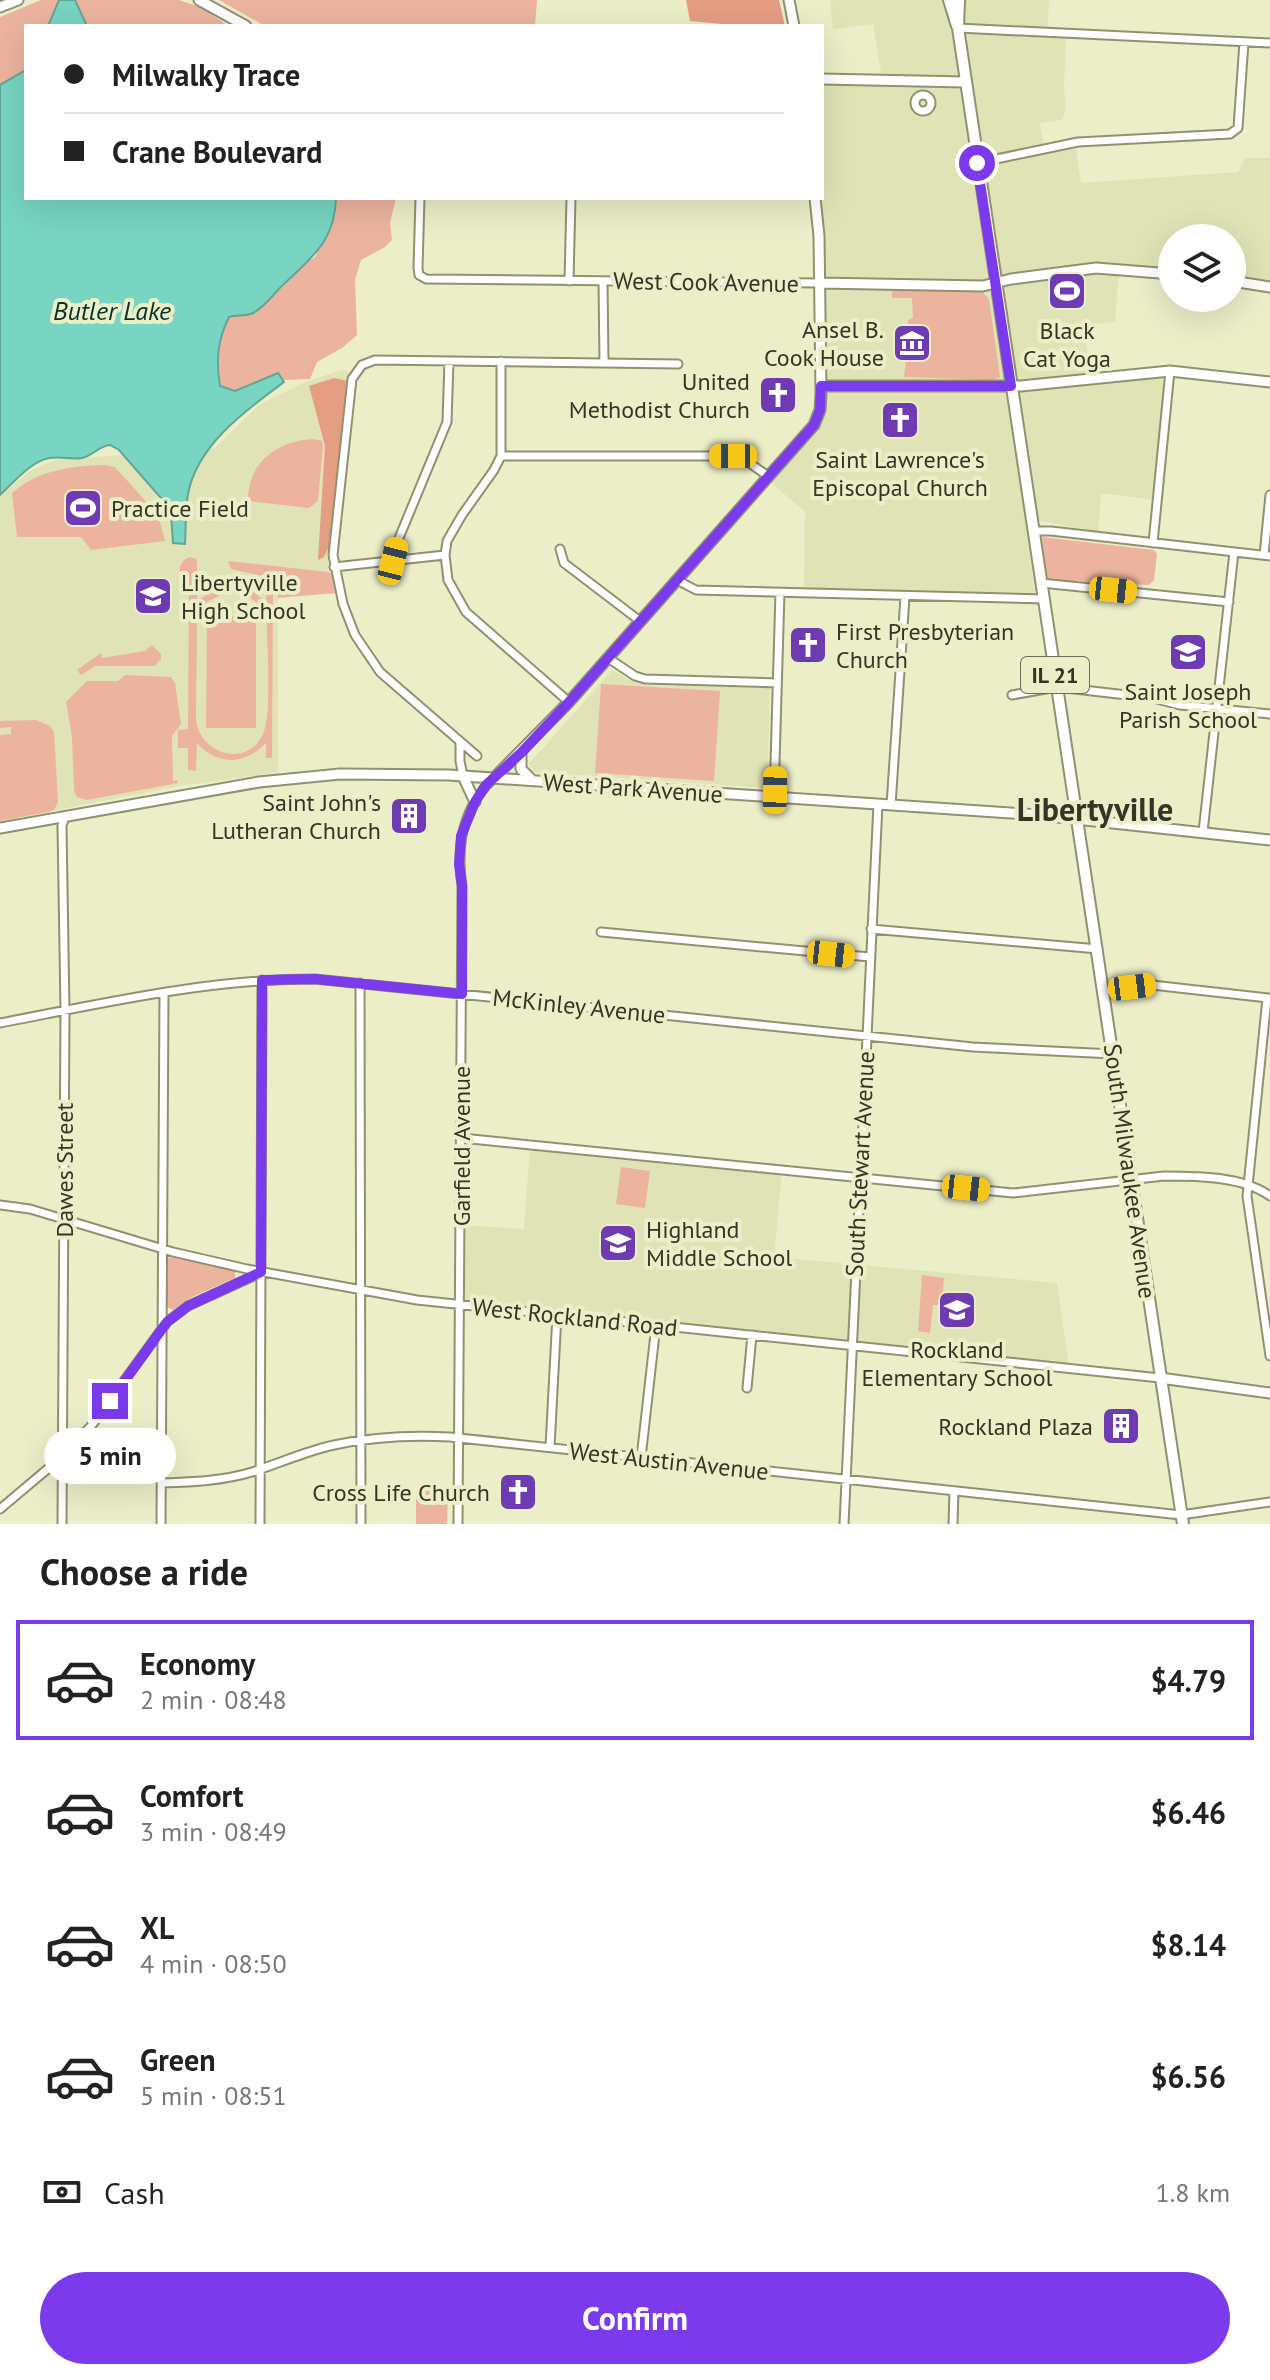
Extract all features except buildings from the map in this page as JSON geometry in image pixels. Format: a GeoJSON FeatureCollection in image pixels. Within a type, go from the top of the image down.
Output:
{"type":"FeatureCollection","features":[{"type":"Feature","properties":{"kind":"main road","name":"IL 21"},"geometry":{"type":"LineString","coordinates":[[949,0],[958,28]]}},
{"type":"Feature","properties":{"kind":"main road","name":"IL 21"},"geometry":{"type":"LineString","coordinates":[[959,0],[958,28],[965,82],[1078,819]]}},
{"type":"Feature","properties":{"kind":"main road","name":"South Milwaukee Avenue"},"geometry":{"type":"LineString","coordinates":[[1078,819],[1182,1519]]}},
{"type":"Feature","properties":{"kind":"street"},"geometry":{"type":"LineString","coordinates":[[0,7],[18,0]]}},
{"type":"Feature","properties":{"kind":"street"},"geometry":{"type":"LineString","coordinates":[[199,0],[242,24]]}},
{"type":"Feature","properties":{"kind":"street"},"geometry":{"type":"LineString","coordinates":[[789,0],[794,24]]}},
{"type":"Feature","properties":{"kind":"street"},"geometry":{"type":"LineString","coordinates":[[958,28],[1270,43]]}},
{"type":"Feature","properties":{"kind":"street"},"geometry":{"type":"LineString","coordinates":[[977,163],[1078,142],[1230,134],[1238,128],[1244,42]]}},
{"type":"Feature","properties":{"kind":"street"},"geometry":{"type":"LineString","coordinates":[[824,79],[965,82]]}},
{"type":"Feature","properties":{"kind":"street"},"geometry":{"type":"LineString","coordinates":[[921,83],[922,95]]}},
{"type":"Feature","properties":{"kind":"street","name":"West Cook Avenue"},"geometry":{"type":"LineString","coordinates":[[420,200],[419,275],[426,279],[983,286],[1090,268],[1158,272]]}},
{"type":"Feature","properties":{"kind":"street"},"geometry":{"type":"LineString","coordinates":[[569,281],[571,200]]}},
{"type":"Feature","properties":{"kind":"street"},"geometry":{"type":"LineString","coordinates":[[494,778],[569,702],[814,425],[820,410],[821,386],[815,200]]}},
{"type":"Feature","properties":{"kind":"street"},"geometry":{"type":"LineString","coordinates":[[603,281],[604,363]]}},
{"type":"Feature","properties":{"kind":"street"},"geometry":{"type":"LineString","coordinates":[[1246,283],[1270,287]]}},
{"type":"Feature","properties":{"kind":"street"},"geometry":{"type":"LineString","coordinates":[[477,756],[389,680],[363,649],[349,622],[333,555],[352,379],[362,365],[375,360],[678,364]]}},
{"type":"Feature","properties":{"kind":"street"},"geometry":{"type":"LineString","coordinates":[[393,561],[399,538],[447,422],[449,361]]}},
{"type":"Feature","properties":{"kind":"street"},"geometry":{"type":"LineString","coordinates":[[501,361],[501,456],[447,541],[448,580],[466,612],[569,702]]}},
{"type":"Feature","properties":{"kind":"street"},"geometry":{"type":"LineString","coordinates":[[821,386],[1011,386],[1170,371],[1270,382]]}},
{"type":"Feature","properties":{"kind":"street"},"geometry":{"type":"LineString","coordinates":[[1153,543],[1170,371]]}},
{"type":"Feature","properties":{"kind":"street"},"geometry":{"type":"LineString","coordinates":[[501,456],[733,456],[768,476]]}},
{"type":"Feature","properties":{"kind":"street"},"geometry":{"type":"LineString","coordinates":[[1033,531],[1267,555],[1270,495]]}},
{"type":"Feature","properties":{"kind":"street"},"geometry":{"type":"LineString","coordinates":[[560,549],[564,563],[640,621]]}},
{"type":"Feature","properties":{"kind":"street"},"geometry":{"type":"LineString","coordinates":[[1203,832],[1234,552]]}},
{"type":"Feature","properties":{"kind":"street"},"geometry":{"type":"LineString","coordinates":[[334,567],[445,555]]}},
{"type":"Feature","properties":{"kind":"street"},"geometry":{"type":"LineString","coordinates":[[677,580],[696,590],[1044,599]]}},
{"type":"Feature","properties":{"kind":"street"},"geometry":{"type":"LineString","coordinates":[[1041,583],[1229,602]]}},
{"type":"Feature","properties":{"kind":"street"},"geometry":{"type":"LineString","coordinates":[[774,797],[780,592]]}},
{"type":"Feature","properties":{"kind":"street"},"geometry":{"type":"LineString","coordinates":[[891,805],[905,597]]}},
{"type":"Feature","properties":{"kind":"street"},"geometry":{"type":"LineString","coordinates":[[608,658],[645,679],[777,683]]}},
{"type":"Feature","properties":{"kind":"street"},"geometry":{"type":"LineString","coordinates":[[1012,695],[1057,687],[1270,714]]}},
{"type":"Feature","properties":{"kind":"street"},"geometry":{"type":"LineString","coordinates":[[460,741],[463,776],[475,802]]}},
{"type":"Feature","properties":{"kind":"street"},"geometry":{"type":"LineString","coordinates":[[521,753],[521,769],[534,781]]}},
{"type":"Feature","properties":{"kind":"street"},"geometry":{"type":"LineString","coordinates":[[449,775],[460,761]]}},
{"type":"Feature","properties":{"kind":"street","name":"West Park Avenue"},"geometry":{"type":"LineString","coordinates":[[0,828],[271,780],[340,774],[449,775],[1078,819],[1270,840]]}},
{"type":"Feature","properties":{"kind":"street","name":"Garfield Avenue"},"geometry":{"type":"LineString","coordinates":[[458,1524],[462,994],[462,886],[459,864],[461,836],[475,802],[494,778]]}},
{"type":"Feature","properties":{"kind":"street","name":"South Stewart Avenue"},"geometry":{"type":"LineString","coordinates":[[844,1524],[878,804]]}},
{"type":"Feature","properties":{"kind":"street","name":"Dawes Street"},"geometry":{"type":"LineString","coordinates":[[62,1524],[65,1011],[62,825],[65,817]]}},
{"type":"Feature","properties":{"kind":"street"},"geometry":{"type":"LineString","coordinates":[[871,929],[1098,949]]}},
{"type":"Feature","properties":{"kind":"street"},"geometry":{"type":"LineString","coordinates":[[601,932],[870,957]]}},
{"type":"Feature","properties":{"kind":"street","name":"McKinley Avenue"},"geometry":{"type":"LineString","coordinates":[[0,1023],[164,993],[262,980],[315,979],[973,1047],[1113,1054]]}},
{"type":"Feature","properties":{"kind":"street"},"geometry":{"type":"LineString","coordinates":[[260,1524],[262,980]]}},
{"type":"Feature","properties":{"kind":"street"},"geometry":{"type":"LineString","coordinates":[[360,983],[361,1524]]}},
{"type":"Feature","properties":{"kind":"street"},"geometry":{"type":"LineString","coordinates":[[1104,991],[1152,985],[1268,998],[1247,1186],[1247,1213],[1270,1356]]}},
{"type":"Feature","properties":{"kind":"street"},"geometry":{"type":"LineString","coordinates":[[161,1524],[164,993]]}},
{"type":"Feature","properties":{"kind":"street"},"geometry":{"type":"LineString","coordinates":[[461,1138],[1025,1194],[1164,1176],[1189,1176],[1230,1181],[1270,1196]]}},
{"type":"Feature","properties":{"kind":"street","name":"West Rockland Road"},"geometry":{"type":"LineString","coordinates":[[0,1205],[30,1209],[163,1249],[360,1291],[461,1305],[1160,1378]]}},
{"type":"Feature","properties":{"kind":"street"},"geometry":{"type":"LineString","coordinates":[[0,1509],[63,1456],[92,1425],[167,1322],[188,1306],[261,1272]]}},
{"type":"Feature","properties":{"kind":"street"},"geometry":{"type":"LineString","coordinates":[[550,1447],[557,1315]]}},
{"type":"Feature","properties":{"kind":"street"},"geometry":{"type":"LineString","coordinates":[[641,1458],[656,1325]]}},
{"type":"Feature","properties":{"kind":"street"},"geometry":{"type":"LineString","coordinates":[[747,1388],[752,1335]]}},
{"type":"Feature","properties":{"kind":"street"},"geometry":{"type":"LineString","coordinates":[[1160,1378],[1270,1393]]}},
{"type":"Feature","properties":{"kind":"street","name":"West Austin Avenue"},"geometry":{"type":"LineString","coordinates":[[161,1483],[216,1479],[260,1469],[305,1452],[360,1440],[417,1436],[550,1447],[1182,1519],[1270,1502]]}},
{"type":"Feature","properties":{"kind":"street"},"geometry":{"type":"LineString","coordinates":[[953,1524],[954,1491]]}},
{"type":"Feature","properties":{"kind":"shaded area"},"geometry":{"type":"Polygon","coordinates":[[[41,0],[59,0],[49,24],[24,24],[24,71],[0,85],[0,17],[41,0]]]}},
{"type":"Feature","properties":{"kind":"shaded area"},"geometry":{"type":"Polygon","coordinates":[[[75,0],[179,0],[203,8],[225,24],[86,24],[75,0]]]}},
{"type":"Feature","properties":{"kind":"shaded area"},"geometry":{"type":"Polygon","coordinates":[[[219,0],[537,0],[535,24],[261,24],[219,0]]]}},
{"type":"Feature","properties":{"kind":"shaded area"},"geometry":{"type":"Polygon","coordinates":[[[686,0],[779,0],[785,24],[722,24],[690,21],[686,0]]]}},
{"type":"Feature","properties":{"kind":"shaded area"},"geometry":{"type":"Polygon","coordinates":[[[830,0],[1049,0],[1047,35],[1066,36],[1066,108],[1062,120],[1040,123],[1045,152],[1076,147],[1081,183],[1238,172],[1245,158],[1270,158],[1270,292],[1246,288],[1246,224],[1158,224],[1158,278],[1119,274],[1115,322],[1084,325],[1090,374],[1169,365],[1174,377],[1163,501],[1101,493],[1098,532],[1042,521],[1025,521],[1035,594],[804,588],[805,512],[768,480],[820,422],[824,410],[820,200],[824,200],[824,83],[883,84],[873,24],[833,29],[830,0]]]}},
{"type":"Feature","properties":{"kind":"shaded area"},"geometry":{"type":"Polygon","coordinates":[[[336,200],[396,200],[390,223],[392,240],[361,260],[355,280],[357,335],[317,362],[310,379],[283,380],[278,373],[235,391],[220,386],[218,344],[229,317],[256,312],[294,276],[302,264],[315,257],[336,213],[336,200]]]}},
{"type":"Feature","properties":{"kind":"shaded area"},"geometry":{"type":"Polygon","coordinates":[[[892,287],[982,292],[989,299],[1000,377],[993,380],[904,377],[906,360],[922,346],[921,330],[908,330],[908,320],[913,318],[912,298],[892,298],[892,287]]]}},
{"type":"Feature","properties":{"kind":"shaded area","name":"Libertyville High School"},"geometry":{"type":"Polygon","coordinates":[[[342,370],[350,372],[327,555],[332,579],[278,598],[278,772],[180,786],[0,821],[0,496],[28,472],[54,460],[215,448],[260,404],[308,381],[342,370]]]}},
{"type":"Feature","properties":{"kind":"shaded area"},"geometry":{"type":"Polygon","coordinates":[[[334,378],[348,381],[330,545],[324,557],[318,560],[325,446],[309,386],[334,378]]]}},
{"type":"Feature","properties":{"kind":"shaded area"},"geometry":{"type":"Polygon","coordinates":[[[313,439],[322,441],[323,445],[318,501],[309,508],[248,501],[253,475],[267,456],[288,444],[313,439]]]}},
{"type":"Feature","properties":{"kind":"shaded area","name":"Practice Field"},"geometry":{"type":"Polygon","coordinates":[[[104,465],[115,467],[158,515],[165,541],[91,550],[81,537],[17,537],[12,493],[44,474],[104,465]]]}},
{"type":"Feature","properties":{"kind":"shaded area"},"geometry":{"type":"Polygon","coordinates":[[[1042,537],[1154,550],[1157,554],[1154,580],[1149,585],[1047,580],[1042,537]]]}},
{"type":"Feature","properties":{"kind":"shaded area"},"geometry":{"type":"Polygon","coordinates":[[[190,557],[197,559],[197,603],[214,590],[232,586],[249,590],[266,603],[267,586],[273,587],[272,758],[266,758],[266,743],[249,756],[231,760],[213,756],[197,743],[196,771],[188,770],[188,748],[178,748],[178,730],[188,729],[189,583],[180,582],[180,566],[190,557]],[[226,592],[207,602],[197,621],[196,719],[205,741],[225,753],[236,754],[256,745],[263,734],[268,682],[267,627],[263,612],[254,600],[226,592]]]}},
{"type":"Feature","properties":{"kind":"shaded area"},"geometry":{"type":"Polygon","coordinates":[[[228,561],[328,572],[332,574],[336,593],[278,598],[276,579],[231,569],[228,561]]]}},
{"type":"Feature","properties":{"kind":"shaded area"},"geometry":{"type":"Polygon","coordinates":[[[207,616],[256,616],[256,728],[206,728],[207,616]]]}},
{"type":"Feature","properties":{"kind":"shaded area"},"geometry":{"type":"Polygon","coordinates":[[[152,645],[161,654],[155,666],[95,666],[81,675],[77,670],[101,653],[102,658],[145,651],[152,645]]]}},
{"type":"Feature","properties":{"kind":"shaded area"},"geometry":{"type":"Polygon","coordinates":[[[612,670],[648,685],[770,688],[767,788],[533,772],[529,764],[612,670]]]}},
{"type":"Feature","properties":{"kind":"shaded area"},"geometry":{"type":"Polygon","coordinates":[[[125,675],[171,677],[175,683],[181,724],[172,736],[173,781],[177,780],[178,783],[87,800],[77,797],[66,702],[87,681],[118,681],[125,675]]]}},
{"type":"Feature","properties":{"kind":"shaded area"},"geometry":{"type":"Polygon","coordinates":[[[601,684],[720,691],[714,781],[595,773],[601,684]]]}},
{"type":"Feature","properties":{"kind":"shaded area"},"geometry":{"type":"Polygon","coordinates":[[[36,720],[50,726],[54,732],[58,802],[49,812],[0,821],[0,735],[11,734],[11,727],[0,728],[0,721],[36,720]]]}},
{"type":"Feature","properties":{"kind":"shaded area","name":"Highland Middle School"},"geometry":{"type":"Polygon","coordinates":[[[530,1145],[782,1171],[774,1257],[1057,1283],[1069,1367],[461,1305],[461,1225],[524,1229],[530,1145]]]}},
{"type":"Feature","properties":{"kind":"shaded area"},"geometry":{"type":"Polygon","coordinates":[[[621,1167],[650,1171],[645,1208],[616,1204],[621,1167]]]}},
{"type":"Feature","properties":{"kind":"shaded area"},"geometry":{"type":"Polygon","coordinates":[[[167,1258],[235,1271],[235,1278],[192,1297],[173,1310],[167,1307],[167,1258]]]}},
{"type":"Feature","properties":{"kind":"shaded area"},"geometry":{"type":"Polygon","coordinates":[[[922,1275],[944,1278],[942,1305],[933,1305],[930,1333],[918,1331],[922,1275]]]}},
{"type":"Feature","properties":{"kind":"shaded area"},"geometry":{"type":"Polygon","coordinates":[[[416,1491],[448,1491],[447,1524],[416,1524],[416,1491]]]}},
{"type":"Feature","properties":{"kind":"water"},"geometry":{"type":"Polygon","coordinates":[[[59,0],[75,0],[86,24],[49,24],[59,0]]]}},
{"type":"Feature","properties":{"kind":"water","name":"Butler Lake"},"geometry":{"type":"Polygon","coordinates":[[[24,71],[24,200],[336,200],[331,226],[320,247],[262,307],[250,314],[229,317],[225,326],[218,351],[220,386],[235,391],[278,373],[284,382],[225,430],[201,460],[188,494],[185,544],[173,543],[171,514],[161,498],[119,450],[110,445],[82,458],[54,458],[36,463],[0,495],[0,85],[24,71]]]}},
{"type":"Feature","properties":{"kind":"place","name":"Black Cat Yoga"},"geometry":{"type":"Point","coordinates":[1067,291]}},
{"type":"Feature","properties":{"kind":"place","name":"Ansel B. Cook House"},"geometry":{"type":"Point","coordinates":[912,343]}},
{"type":"Feature","properties":{"kind":"place","name":"United Methodist Church"},"geometry":{"type":"Point","coordinates":[778,395]}},
{"type":"Feature","properties":{"kind":"place","name":"Saint Lawrence's Episcopal Church"},"geometry":{"type":"Point","coordinates":[900,420]}},
{"type":"Feature","properties":{"kind":"place","name":"Practice Field"},"geometry":{"type":"Point","coordinates":[83,508]}},
{"type":"Feature","properties":{"kind":"place","name":"Libertyville High School"},"geometry":{"type":"Point","coordinates":[153,596]}},
{"type":"Feature","properties":{"kind":"place","name":"First Presbyterian Church"},"geometry":{"type":"Point","coordinates":[808,645]}},
{"type":"Feature","properties":{"kind":"place","name":"Saint Joseph Parish School"},"geometry":{"type":"Point","coordinates":[1188,652]}},
{"type":"Feature","properties":{"kind":"place","name":"Saint John's Lutheran Church"},"geometry":{"type":"Point","coordinates":[409,816]}},
{"type":"Feature","properties":{"kind":"place","name":"Highland Middle School"},"geometry":{"type":"Point","coordinates":[618,1243]}},
{"type":"Feature","properties":{"kind":"place","name":"Rockland Elementary School"},"geometry":{"type":"Point","coordinates":[957,1310]}},
{"type":"Feature","properties":{"kind":"place","name":"Rockland Plaza"},"geometry":{"type":"Point","coordinates":[1121,1426]}},
{"type":"Feature","properties":{"kind":"place","name":"Cross Life Church"},"geometry":{"type":"Point","coordinates":[518,1492]}},
{"type":"Feature","properties":{"kind":"district","name":"Libertyville"},"geometry":{"type":"Point","coordinates":[1095,809]}},
{"type":"Feature","properties":{"kind":"route"},"geometry":{"type":"LineString","coordinates":[[110,1401],[167,1322],[188,1306],[261,1272],[262,980],[315,979],[462,994],[462,886],[459,864],[461,836],[475,802],[486,785],[569,702],[814,425],[820,410],[821,386],[1011,386],[977,163]]}}]}
